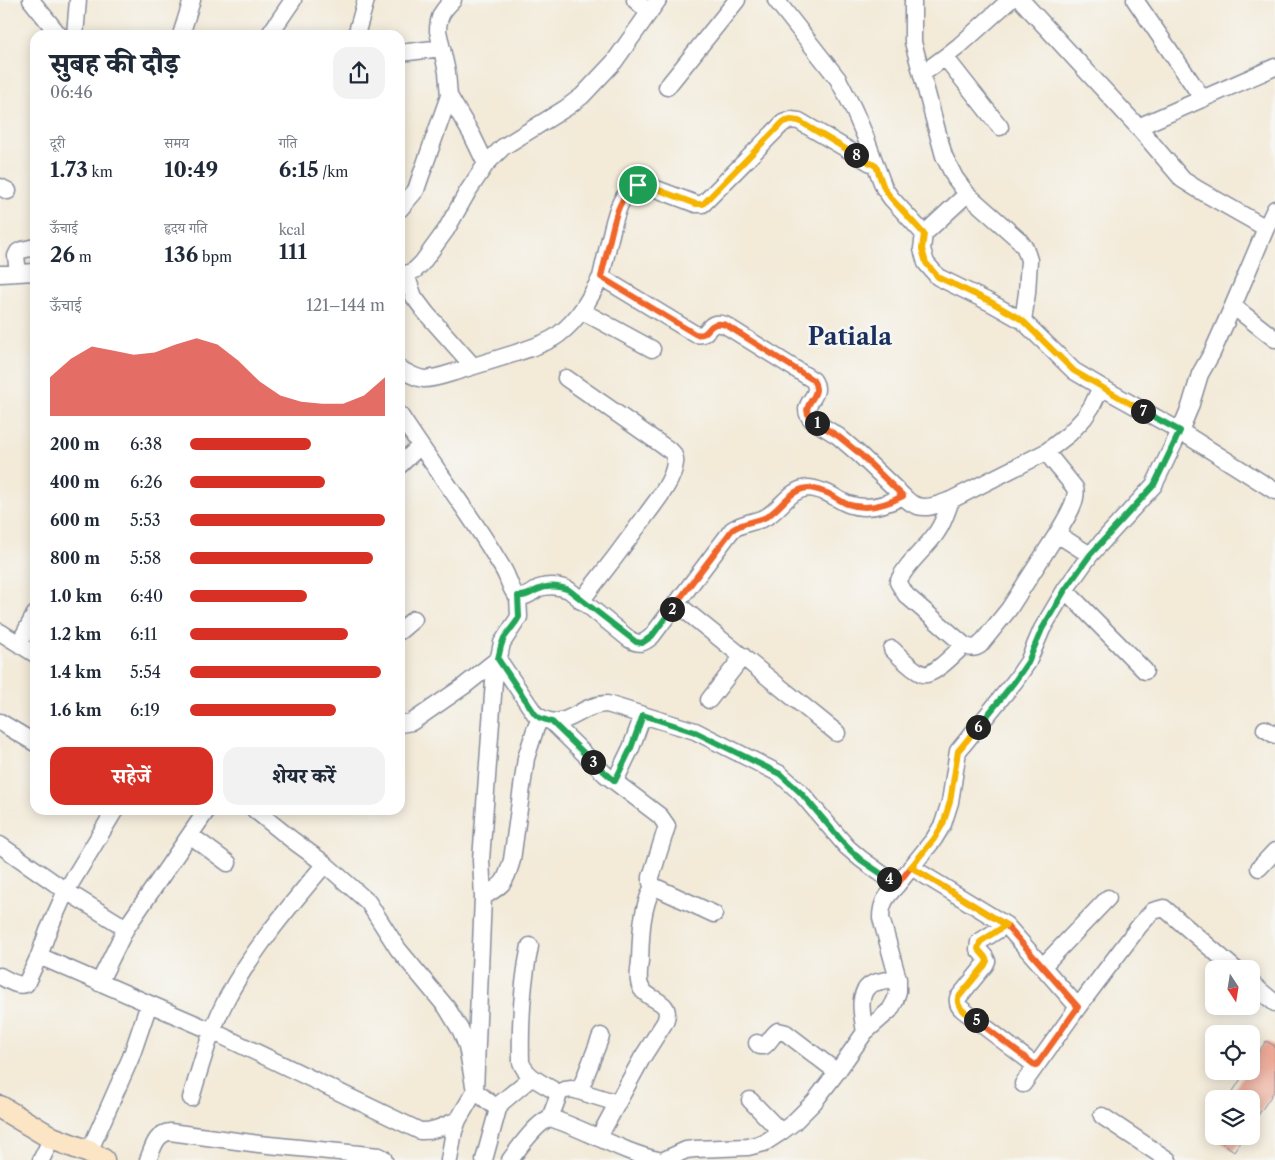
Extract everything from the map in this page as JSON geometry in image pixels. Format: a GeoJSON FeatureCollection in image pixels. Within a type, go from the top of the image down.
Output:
{"type":"FeatureCollection","features":[{"type":"Feature","properties":{"kind":"street"},"geometry":{"type":"LineString","coordinates":[[32,0],[55,30]]}},
{"type":"Feature","properties":{"kind":"street"},"geometry":{"type":"LineString","coordinates":[[75,30],[78,0]]}},
{"type":"Feature","properties":{"kind":"street"},"geometry":{"type":"LineString","coordinates":[[183,30],[192,0]]}},
{"type":"Feature","properties":{"kind":"street"},"geometry":{"type":"LineString","coordinates":[[272,30],[292,0]]}},
{"type":"Feature","properties":{"kind":"street"},"geometry":{"type":"LineString","coordinates":[[357,30],[366,0]]}},
{"type":"Feature","properties":{"kind":"street"},"geometry":{"type":"LineString","coordinates":[[405,275],[415,270],[422,263],[446,230],[486,164],[503,147],[582,96],[614,62],[654,6],[635,0]]}},
{"type":"Feature","properties":{"kind":"street"},"geometry":{"type":"LineString","coordinates":[[667,86],[737,0]]}},
{"type":"Feature","properties":{"kind":"street"},"geometry":{"type":"LineString","coordinates":[[776,0],[838,80],[857,118],[884,188],[924,234]]}},
{"type":"Feature","properties":{"kind":"street"},"geometry":{"type":"LineString","coordinates":[[913,0],[913,42],[944,156],[955,178],[967,194],[1019,240],[1025,248],[1029,260],[1027,293],[1022,320]]}},
{"type":"Feature","properties":{"kind":"street"},"geometry":{"type":"LineString","coordinates":[[922,74],[959,46],[1010,0]]}},
{"type":"Feature","properties":{"kind":"street"},"geometry":{"type":"LineString","coordinates":[[1021,0],[1183,180],[1266,228]]}},
{"type":"Feature","properties":{"kind":"street"},"geometry":{"type":"LineString","coordinates":[[1134,0],[1203,99]]}},
{"type":"Feature","properties":{"kind":"street"},"geometry":{"type":"LineString","coordinates":[[405,203],[416,190],[449,96],[447,72],[438,31],[438,24],[445,3]]}},
{"type":"Feature","properties":{"kind":"street"},"geometry":{"type":"LineString","coordinates":[[405,52],[442,48]]}},
{"type":"Feature","properties":{"kind":"street"},"geometry":{"type":"LineString","coordinates":[[945,57],[1000,127]]}},
{"type":"Feature","properties":{"kind":"street"},"geometry":{"type":"LineString","coordinates":[[1138,128],[1275,67]]}},
{"type":"Feature","properties":{"kind":"street"},"geometry":{"type":"LineString","coordinates":[[449,96],[472,135],[486,164]]}},
{"type":"Feature","properties":{"kind":"street"},"geometry":{"type":"LineString","coordinates":[[405,372],[425,379],[437,377],[534,347],[558,335],[582,311],[601,277],[616,214],[626,194],[638,185],[643,184],[696,204],[703,204],[783,122],[791,120],[799,121],[876,166]]}},
{"type":"Feature","properties":{"kind":"street"},"geometry":{"type":"LineString","coordinates":[[967,194],[924,234],[922,249],[926,263],[938,277],[991,302],[1022,320],[1074,371],[1180,431],[1275,491]]}},
{"type":"Feature","properties":{"kind":"street"},"geometry":{"type":"LineString","coordinates":[[664,1160],[686,1150],[748,1147],[764,1143],[781,1132],[804,1113],[838,1072],[865,1032],[890,1010],[898,991],[898,979],[881,918],[881,908],[884,900],[934,839],[943,824],[950,802],[958,751],[1015,681],[1028,662],[1042,629],[1065,590],[1090,555],[1154,485],[1190,407],[1200,374],[1212,353],[1275,209]]}},
{"type":"Feature","properties":{"kind":"street"},"geometry":{"type":"LineString","coordinates":[[18,273],[16,256],[18,252],[30,248]]}},
{"type":"Feature","properties":{"kind":"street"},"geometry":{"type":"LineString","coordinates":[[0,274],[30,272]]}},
{"type":"Feature","properties":{"kind":"street"},"geometry":{"type":"LineString","coordinates":[[601,277],[695,334],[701,336],[712,325],[718,323],[726,325],[813,380],[817,389],[807,407],[809,416],[860,454],[914,505],[924,507],[935,506],[951,500],[1046,452],[1069,434],[1084,418],[1101,387]]}},
{"type":"Feature","properties":{"kind":"street"},"geometry":{"type":"LineString","coordinates":[[405,280],[414,297],[426,313],[473,366]]}},
{"type":"Feature","properties":{"kind":"street"},"geometry":{"type":"LineString","coordinates":[[1233,306],[1275,339]]}},
{"type":"Feature","properties":{"kind":"street"},"geometry":{"type":"LineString","coordinates":[[582,311],[652,350]]}},
{"type":"Feature","properties":{"kind":"street"},"geometry":{"type":"LineString","coordinates":[[566,378],[672,452],[676,463],[660,496],[581,601]]}},
{"type":"Feature","properties":{"kind":"street"},"geometry":{"type":"LineString","coordinates":[[405,423],[471,517],[518,596],[519,617],[504,638],[494,681],[481,860],[483,896],[475,1091],[458,1120],[449,1160]]}},
{"type":"Feature","properties":{"kind":"street"},"geometry":{"type":"LineString","coordinates":[[405,460],[420,446]]}},
{"type":"Feature","properties":{"kind":"street"},"geometry":{"type":"LineString","coordinates":[[951,500],[946,517],[937,533],[902,574],[898,582],[906,595],[964,645],[975,648],[989,635],[1009,609],[1057,534],[1074,502],[1077,493],[1075,488],[1046,452]]}},
{"type":"Feature","properties":{"kind":"street"},"geometry":{"type":"LineString","coordinates":[[518,596],[527,596],[539,588],[562,587],[569,590],[629,638],[642,643],[652,636],[732,530],[740,525],[770,515],[790,496],[802,489],[811,488],[861,508],[888,504],[903,496]]}},
{"type":"Feature","properties":{"kind":"street"},"geometry":{"type":"LineString","coordinates":[[1057,534],[1090,555]]}},
{"type":"Feature","properties":{"kind":"street"},"geometry":{"type":"LineString","coordinates":[[1065,590],[1145,671]]}},
{"type":"Feature","properties":{"kind":"street"},"geometry":{"type":"LineString","coordinates":[[676,603],[837,733]]}},
{"type":"Feature","properties":{"kind":"street"},"geometry":{"type":"LineString","coordinates":[[405,627],[414,619]]}},
{"type":"Feature","properties":{"kind":"street"},"geometry":{"type":"LineString","coordinates":[[19,644],[30,623]]}},
{"type":"Feature","properties":{"kind":"street"},"geometry":{"type":"LineString","coordinates":[[0,632],[30,651]]}},
{"type":"Feature","properties":{"kind":"street"},"geometry":{"type":"LineString","coordinates":[[892,649],[918,672],[925,675],[937,669],[964,645]]}},
{"type":"Feature","properties":{"kind":"street"},"geometry":{"type":"LineString","coordinates":[[709,700],[742,656]]}},
{"type":"Feature","properties":{"kind":"street"},"geometry":{"type":"LineString","coordinates":[[498,659],[535,714],[546,720],[606,775],[660,816],[667,826],[651,877],[653,886],[714,914]]}},
{"type":"Feature","properties":{"kind":"street"},"geometry":{"type":"LineString","coordinates":[[405,723],[412,722],[464,686],[498,659]]}},
{"type":"Feature","properties":{"kind":"street"},"geometry":{"type":"LineString","coordinates":[[483,896],[501,886],[508,875],[512,860],[526,758],[535,730],[546,720],[564,720],[578,712],[600,704],[607,704],[695,732],[780,774],[801,793],[847,847],[861,860],[897,885]]}},
{"type":"Feature","properties":{"kind":"street"},"geometry":{"type":"LineString","coordinates":[[615,781],[631,748],[643,715]]}},
{"type":"Feature","properties":{"kind":"street"},"geometry":{"type":"LineString","coordinates":[[0,722],[30,740]]}},
{"type":"Feature","properties":{"kind":"street"},"geometry":{"type":"LineString","coordinates":[[0,976],[18,984],[26,984],[66,891],[112,815]]}},
{"type":"Feature","properties":{"kind":"street"},"geometry":{"type":"LineString","coordinates":[[99,983],[126,928],[204,815]]}},
{"type":"Feature","properties":{"kind":"street"},"geometry":{"type":"LineString","coordinates":[[263,815],[325,864],[368,902],[390,938],[451,1014],[467,1046],[475,1091],[498,1109]]}},
{"type":"Feature","properties":{"kind":"street"},"geometry":{"type":"LineString","coordinates":[[190,835],[228,863]]}},
{"type":"Feature","properties":{"kind":"street"},"geometry":{"type":"LineString","coordinates":[[0,845],[66,891],[126,928]]}},
{"type":"Feature","properties":{"kind":"street"},"geometry":{"type":"LineString","coordinates":[[1259,868],[1275,851]]}},
{"type":"Feature","properties":{"kind":"street"},"geometry":{"type":"LineString","coordinates":[[191,1098],[212,1031],[250,958],[325,864]]}},
{"type":"Feature","properties":{"kind":"street"},"geometry":{"type":"LineString","coordinates":[[911,867],[1006,925],[1078,1007]]}},
{"type":"Feature","properties":{"kind":"street"},"geometry":{"type":"LineString","coordinates":[[599,1137],[642,1058],[667,1017],[663,1004],[641,988],[638,974],[642,925],[647,899],[653,886]]}},
{"type":"Feature","properties":{"kind":"street"},"geometry":{"type":"LineString","coordinates":[[1043,966],[1108,898]]}},
{"type":"Feature","properties":{"kind":"street"},"geometry":{"type":"LineString","coordinates":[[1024,1084],[1078,1007],[1140,925],[1153,911],[1164,908],[1225,960]]}},
{"type":"Feature","properties":{"kind":"street"},"geometry":{"type":"LineString","coordinates":[[1006,925],[980,942],[978,949],[987,961],[958,998],[957,1002],[963,1010],[1036,1066]]}},
{"type":"Feature","properties":{"kind":"street"},"geometry":{"type":"LineString","coordinates":[[530,946],[523,998],[521,1062],[524,1070],[532,1077],[558,1093]]}},
{"type":"Feature","properties":{"kind":"street"},"geometry":{"type":"LineString","coordinates":[[39,956],[212,1031],[420,1131],[428,1132],[435,1130],[458,1120]]}},
{"type":"Feature","properties":{"kind":"street"},"geometry":{"type":"LineString","coordinates":[[865,1032],[862,1004],[866,990],[870,985],[878,982],[898,979]]}},
{"type":"Feature","properties":{"kind":"street"},"geometry":{"type":"LineString","coordinates":[[1260,990],[1275,1003]]}},
{"type":"Feature","properties":{"kind":"street"},"geometry":{"type":"LineString","coordinates":[[0,1107],[52,1138],[96,1156],[148,1004]]}},
{"type":"Feature","properties":{"kind":"street"},"geometry":{"type":"LineString","coordinates":[[757,1043],[760,1046],[764,1046],[778,1031],[786,1033],[838,1072]]}},
{"type":"Feature","properties":{"kind":"street"},"geometry":{"type":"LineString","coordinates":[[580,1090],[601,1036]]}},
{"type":"Feature","properties":{"kind":"street"},"geometry":{"type":"LineString","coordinates":[[484,1160],[501,1103],[532,1077]]}},
{"type":"Feature","properties":{"kind":"street"},"geometry":{"type":"LineString","coordinates":[[558,1093],[569,1089],[580,1090],[617,1103]]}},
{"type":"Feature","properties":{"kind":"street"},"geometry":{"type":"LineString","coordinates":[[550,1118],[558,1093]]}},
{"type":"Feature","properties":{"kind":"street"},"geometry":{"type":"LineString","coordinates":[[750,1100],[781,1132]]}},
{"type":"Feature","properties":{"kind":"street"},"geometry":{"type":"LineString","coordinates":[[1102,1116],[1168,1160]]}},
{"type":"Feature","properties":{"kind":"street"},"geometry":{"type":"LineString","coordinates":[[510,1160],[538,1125],[550,1118],[658,1160]]}},
{"type":"Feature","properties":{"kind":"street"},"geometry":{"type":"LineString","coordinates":[[148,1160],[160,1135],[164,1132],[378,1156],[384,1160]]}},
{"type":"Feature","properties":{"kind":"street"},"geometry":{"type":"LineString","coordinates":[[40,1160],[52,1138]]}},
{"type":"Feature","properties":{"kind":"building"},"geometry":{"type":"Polygon","coordinates":[[[1266,1041],[1275,1046],[1275,1090],[1260,1112],[1260,1090],[1234,1090],[1240,1080],[1260,1080],[1260,1050],[1266,1041]]]}},
{"type":"Feature","properties":{"kind":"building"},"geometry":{"type":"Polygon","coordinates":[[[1225,1145],[1238,1145],[1234,1151],[1225,1145]]]}},
{"type":"Feature","properties":{"kind":"district","name":"Patiala"},"geometry":{"type":"Point","coordinates":[850,336]}},
{"type":"Feature","properties":{"kind":"route"},"geometry":{"type":"LineString","coordinates":[[638,185],[626,194],[618,208],[601,277],[695,334],[701,336],[712,325],[718,323],[726,325],[813,380],[817,389],[807,407],[807,413],[812,420],[838,436],[860,454],[903,496],[888,504],[861,508],[811,488],[802,489],[790,496],[770,515],[740,525],[732,530],[652,636],[642,643],[629,638],[569,590],[562,587],[539,588],[527,596],[518,596],[519,617],[504,638],[498,659],[535,714],[552,722],[606,775],[615,781],[631,748],[643,715],[695,732],[780,774],[801,793],[847,847],[861,860],[897,885],[911,867],[1006,925],[1078,1007],[1036,1066],[963,1010],[957,1002],[958,998],[987,961],[978,949],[978,945],[1006,925],[994,917],[911,867],[934,839],[943,824],[950,802],[958,751],[1015,681],[1028,662],[1042,629],[1065,590],[1090,555],[1154,485],[1180,431],[1074,371],[1022,320],[991,302],[938,277],[926,263],[922,249],[924,234],[891,198],[880,180],[876,166],[799,121],[783,122],[703,204],[696,204],[643,184],[638,185]]}}]}
